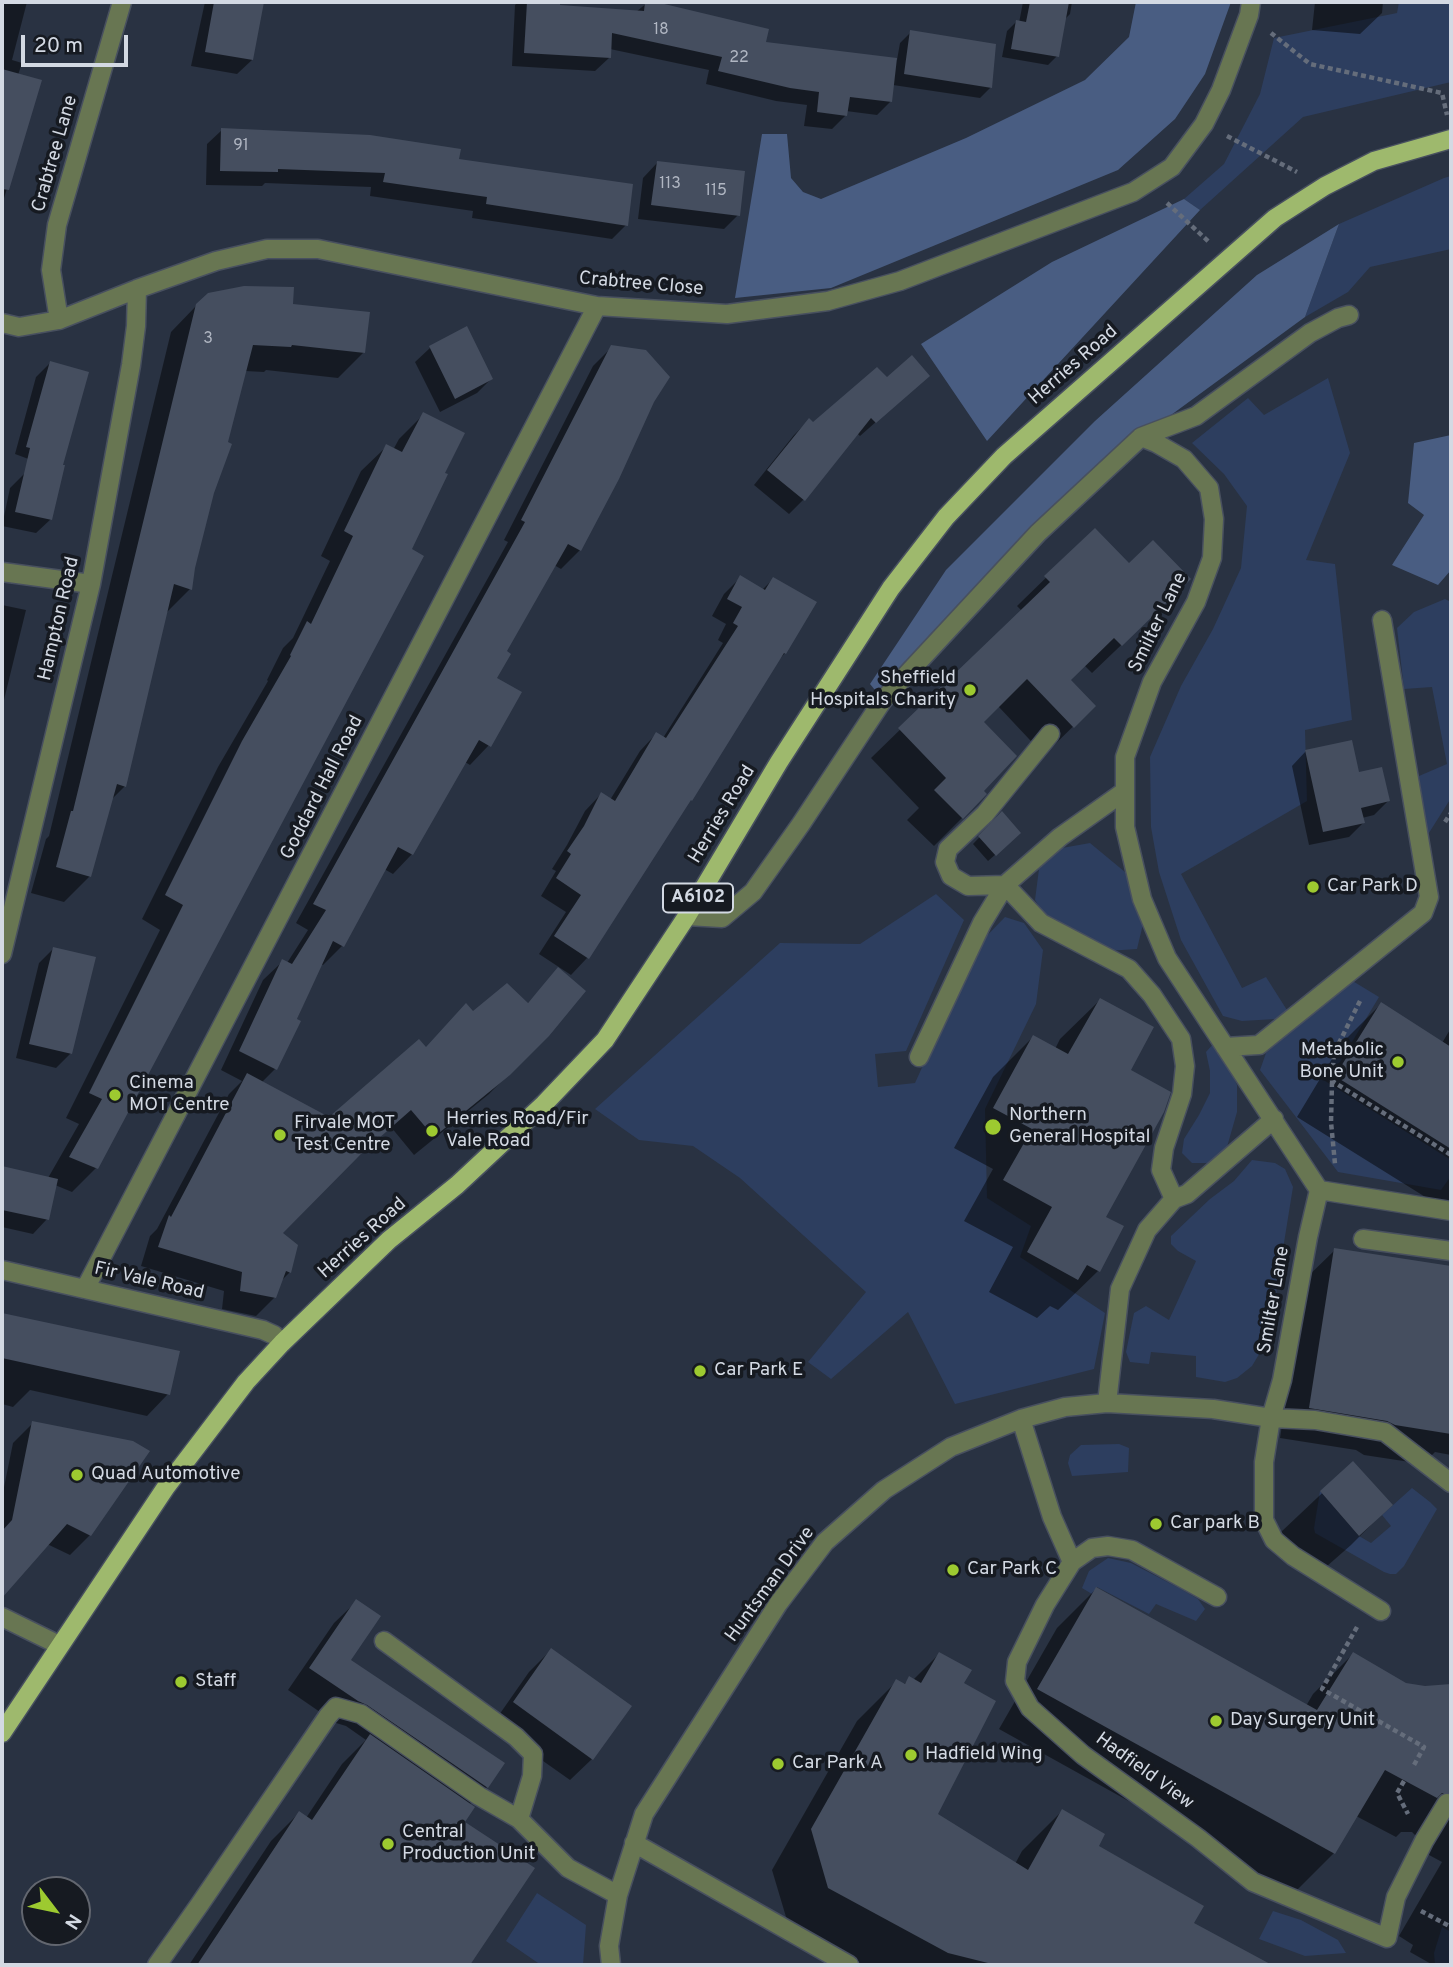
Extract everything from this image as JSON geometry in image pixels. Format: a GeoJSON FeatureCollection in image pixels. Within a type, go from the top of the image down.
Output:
{"type":"FeatureCollection","features":[{"type":"Feature","properties":{"kind":"main road","name":"Herries Road"},"geometry":{"type":"LineString","coordinates":[[2,1734],[166,1487],[246,1382],[282,1343],[389,1240],[457,1185],[544,1104],[605,1040],[687,916],[779,762],[891,588],[946,517],[1004,456],[1275,218],[1325,186],[1374,161],[1424,145],[1450,132]]}},
{"type":"Feature","properties":{"kind":"street","name":"Crabtree Lane"},"geometry":{"type":"LineString","coordinates":[[59,320],[51,270],[57,225],[122,2]]}},
{"type":"Feature","properties":{"kind":"street","name":"Crabtree Close"},"geometry":{"type":"LineString","coordinates":[[2,324],[19,327],[59,320],[216,261],[267,249],[318,249],[597,306],[727,314],[828,302],[900,281],[1133,192],[1172,167],[1204,124],[1221,90],[1250,8]]}},
{"type":"Feature","properties":{"kind":"street","name":"Hampton Road"},"geometry":{"type":"LineString","coordinates":[[2,954],[91,584],[131,365],[136,326],[136,289]]}},
{"type":"Feature","properties":{"kind":"street","name":"Goddard Hall Road"},"geometry":{"type":"LineString","coordinates":[[85,1289],[597,306]]}},
{"type":"Feature","properties":{"kind":"street"},"geometry":{"type":"LineString","coordinates":[[687,916],[722,918],[753,892],[883,701],[1038,533],[1141,437],[1196,416],[1310,333],[1349,315]]}},
{"type":"Feature","properties":{"kind":"street","name":"Smilter Lane"},"geometry":{"type":"LineString","coordinates":[[1141,437],[1184,459],[1209,488],[1214,519],[1212,558],[1196,603],[1152,682],[1125,757],[1125,827],[1142,899],[1167,958],[1316,1185],[1282,1380],[1271,1418],[1264,1462],[1264,1520],[1274,1540],[1293,1556],[1381,1611]]}},
{"type":"Feature","properties":{"kind":"street"},"geometry":{"type":"LineString","coordinates":[[2,572],[91,584]]}},
{"type":"Feature","properties":{"kind":"street"},"geometry":{"type":"LineString","coordinates":[[1225,1047],[1259,1045],[1423,913],[1429,897],[1382,620]]}},
{"type":"Feature","properties":{"kind":"street"},"geometry":{"type":"LineString","coordinates":[[1050,734],[985,814],[948,849],[945,862],[951,876],[968,886],[1004,885],[1041,923],[1129,969],[1152,995],[1181,1039],[1185,1066],[1182,1094],[1164,1148],[1161,1170],[1174,1199]]}},
{"type":"Feature","properties":{"kind":"street"},"geometry":{"type":"LineString","coordinates":[[919,1057],[982,923],[1004,885],[1059,837],[1125,791]]}},
{"type":"Feature","properties":{"kind":"street"},"geometry":{"type":"LineString","coordinates":[[1107,1403],[1120,1289],[1147,1230],[1174,1199],[1187,1194],[1274,1119]]}},
{"type":"Feature","properties":{"kind":"street"},"geometry":{"type":"LineString","coordinates":[[1316,1185],[1451,1212]]}},
{"type":"Feature","properties":{"kind":"street"},"geometry":{"type":"LineString","coordinates":[[1363,1238],[1451,1251]]}},
{"type":"Feature","properties":{"kind":"street","name":"Fir Vale Road"},"geometry":{"type":"LineString","coordinates":[[2,1270],[263,1330],[282,1343]]}},
{"type":"Feature","properties":{"kind":"street","name":"Huntsman Drive"},"geometry":{"type":"LineString","coordinates":[[611,1965],[610,1945],[618,1895],[644,1814],[778,1604],[825,1542],[884,1490],[951,1447],[1021,1419],[1065,1407],[1107,1403],[1213,1409],[1271,1418],[1315,1420],[1385,1432],[1451,1483]]}},
{"type":"Feature","properties":{"kind":"street"},"geometry":{"type":"LineString","coordinates":[[1021,1419],[1052,1517],[1072,1562],[1092,1548],[1108,1546],[1132,1550],[1217,1597]]}},
{"type":"Feature","properties":{"kind":"street","name":"Hadfield View"},"geometry":{"type":"LineString","coordinates":[[1072,1562],[1045,1605],[1017,1662],[1015,1681],[1030,1708],[1083,1755],[1254,1882],[1387,1938],[1396,1897],[1447,1803]]}},
{"type":"Feature","properties":{"kind":"street"},"geometry":{"type":"LineString","coordinates":[[2,1617],[59,1645]]}},
{"type":"Feature","properties":{"kind":"street"},"geometry":{"type":"LineString","coordinates":[[384,1641],[516,1737],[533,1754],[532,1776],[519,1819]]}},
{"type":"Feature","properties":{"kind":"street"},"geometry":{"type":"LineString","coordinates":[[156,1965],[336,1707],[361,1714],[479,1796],[519,1819],[568,1868],[618,1895]]}},
{"type":"Feature","properties":{"kind":"street"},"geometry":{"type":"LineString","coordinates":[[634,1843],[849,1965]]}},
{"type":"Feature","properties":{"kind":"path"},"geometry":{"type":"LineString","coordinates":[[1250,8],[1310,64],[1442,93],[1450,132]]}},
{"type":"Feature","properties":{"kind":"path"},"geometry":{"type":"LineString","coordinates":[[1204,124],[1325,186]]}},
{"type":"Feature","properties":{"kind":"path"},"geometry":{"type":"LineString","coordinates":[[1145,184],[1228,259]]}},
{"type":"Feature","properties":{"kind":"path"},"geometry":{"type":"LineString","coordinates":[[1316,1185],[1335,1167],[1331,1122],[1334,1053],[1361,998]]}},
{"type":"Feature","properties":{"kind":"path"},"geometry":{"type":"LineString","coordinates":[[1332,1081],[1451,1154]]}},
{"type":"Feature","properties":{"kind":"path"},"geometry":{"type":"LineString","coordinates":[[1348,1644],[1322,1689],[1424,1747],[1414,1765]]}},
{"type":"Feature","properties":{"kind":"path"},"geometry":{"type":"LineString","coordinates":[[1396,1897],[1451,1927]]}},
{"type":"Feature","properties":{"kind":"shaded area"},"geometry":{"type":"Polygon","coordinates":[[[1136,2],[1231,2],[1205,74],[1175,119],[1118,170],[831,288],[735,298],[762,134],[787,134],[791,178],[803,192],[821,199],[966,138],[1085,80],[1129,37],[1136,2]]]}},
{"type":"Feature","properties":{"kind":"shaded area"},"geometry":{"type":"Polygon","coordinates":[[[1399,2],[1451,2],[1451,82],[1303,117],[1200,210],[1184,199],[1224,164],[1260,94],[1274,38],[1397,13],[1399,2]]]}},
{"type":"Feature","properties":{"kind":"shaded area"},"geometry":{"type":"Polygon","coordinates":[[[1451,176],[1451,249],[1370,267],[1348,292],[1305,317],[1339,224],[1451,176]]]}},
{"type":"Feature","properties":{"kind":"shaded area"},"geometry":{"type":"Polygon","coordinates":[[[1184,199],[1200,210],[987,441],[921,344],[1052,262],[1184,199]]]}},
{"type":"Feature","properties":{"kind":"shaded area"},"geometry":{"type":"Polygon","coordinates":[[[1339,224],[1305,317],[1141,437],[883,700],[870,684],[946,570],[1095,421],[1257,275],[1339,224]]]}},
{"type":"Feature","properties":{"kind":"shaded area"},"geometry":{"type":"Polygon","coordinates":[[[1328,378],[1350,453],[1306,560],[1335,564],[1352,720],[1305,730],[1307,801],[1181,874],[1242,988],[1266,977],[1292,1018],[1242,1021],[1223,1016],[1181,940],[1159,872],[1151,827],[1150,757],[1181,686],[1213,629],[1241,568],[1247,506],[1224,474],[1192,443],[1248,398],[1264,415],[1328,378]]]}},
{"type":"Feature","properties":{"kind":"shaded area"},"geometry":{"type":"Polygon","coordinates":[[[1451,435],[1451,570],[1438,585],[1392,565],[1424,515],[1408,503],[1414,443],[1451,435]]]}},
{"type":"Feature","properties":{"kind":"shaded area"},"geometry":{"type":"Polygon","coordinates":[[[1445,599],[1451,602],[1451,798],[1427,836],[1419,776],[1447,764],[1432,687],[1404,689],[1397,628],[1414,612],[1445,599]]]}},
{"type":"Feature","properties":{"kind":"shaded area"},"geometry":{"type":"Polygon","coordinates":[[[1090,843],[1125,872],[1144,920],[1137,949],[1107,951],[1047,919],[1035,900],[1039,869],[1062,848],[1090,843]]]}},
{"type":"Feature","properties":{"kind":"shaded area"},"geometry":{"type":"Polygon","coordinates":[[[936,894],[964,920],[906,1051],[875,1054],[878,1087],[915,1083],[977,946],[1005,917],[1024,923],[1043,950],[1036,1004],[985,1109],[987,1198],[1031,1226],[1020,1257],[1105,1313],[1094,1369],[955,1404],[908,1312],[831,1379],[808,1362],[866,1292],[740,1178],[693,1146],[639,1140],[595,1109],[780,943],[860,944],[936,894]]]}},
{"type":"Feature","properties":{"kind":"shaded area"},"geometry":{"type":"Polygon","coordinates":[[[1351,980],[1379,997],[1340,1062],[1322,1079],[1451,1160],[1451,1176],[1441,1190],[1338,1172],[1260,1070],[1266,1053],[1351,980]]]}},
{"type":"Feature","properties":{"kind":"shaded area"},"geometry":{"type":"Polygon","coordinates":[[[1214,1043],[1237,1085],[1237,1112],[1227,1147],[1215,1163],[1192,1163],[1182,1153],[1184,1139],[1210,1093],[1210,1071],[1206,1052],[1214,1043]]]}},
{"type":"Feature","properties":{"kind":"shaded area"},"geometry":{"type":"Polygon","coordinates":[[[1252,1160],[1275,1163],[1285,1169],[1293,1187],[1277,1286],[1273,1331],[1252,1366],[1237,1378],[1225,1382],[1196,1377],[1196,1356],[1151,1352],[1149,1364],[1130,1362],[1126,1352],[1134,1313],[1146,1306],[1169,1320],[1196,1261],[1171,1244],[1171,1236],[1210,1199],[1234,1181],[1252,1160]]]}},
{"type":"Feature","properties":{"kind":"shaded area"},"geometry":{"type":"Polygon","coordinates":[[[1119,1444],[1129,1448],[1128,1472],[1072,1476],[1068,1463],[1070,1455],[1081,1445],[1119,1444]]]}},
{"type":"Feature","properties":{"kind":"shaded area"},"geometry":{"type":"Polygon","coordinates":[[[1412,1488],[1437,1509],[1404,1566],[1396,1574],[1384,1572],[1315,1533],[1320,1491],[1359,1536],[1371,1543],[1391,1526],[1382,1515],[1412,1488]]]}},
{"type":"Feature","properties":{"kind":"shaded area"},"geometry":{"type":"Polygon","coordinates":[[[1108,1558],[1131,1563],[1181,1589],[1198,1599],[1205,1609],[1196,1621],[1156,1604],[1149,1614],[1097,1587],[1092,1594],[1082,1588],[1089,1571],[1108,1558]]]}},
{"type":"Feature","properties":{"kind":"shaded area"},"geometry":{"type":"Polygon","coordinates":[[[537,1893],[586,1925],[583,1965],[541,1965],[506,1941],[537,1893]]]}},
{"type":"Feature","properties":{"kind":"shaded area"},"geometry":{"type":"Polygon","coordinates":[[[1273,1911],[1301,1920],[1338,1940],[1346,1953],[1305,1956],[1259,1939],[1273,1911]]]}},
{"type":"Feature","properties":{"kind":"shaded area"},"geometry":{"type":"Polygon","coordinates":[[[1442,1927],[1451,1932],[1451,1965],[1435,1965],[1434,1953],[1442,1927]]]}},
{"type":"Feature","properties":{"kind":"building"},"geometry":{"type":"Polygon","coordinates":[[[214,2],[264,2],[253,60],[205,52],[214,2]]]}},
{"type":"Feature","properties":{"kind":"building"},"geometry":{"type":"Polygon","coordinates":[[[527,2],[560,2],[560,5],[644,11],[645,2],[656,2],[769,29],[766,42],[897,58],[892,102],[850,97],[847,116],[817,112],[819,92],[718,71],[722,57],[612,33],[611,58],[524,53],[527,2]]]}},
{"type":"Feature","properties":{"kind":"building"},"geometry":{"type":"Polygon","coordinates":[[[1030,2],[1069,2],[1059,57],[1011,49],[1016,20],[1026,22],[1030,2]]]}},
{"type":"Feature","properties":{"kind":"building"},"geometry":{"type":"Polygon","coordinates":[[[910,30],[996,44],[992,88],[904,74],[910,30]]]}},
{"type":"Feature","properties":{"kind":"building"},"geometry":{"type":"Polygon","coordinates":[[[2,69],[42,80],[9,190],[2,189],[2,69]]]}},
{"type":"Feature","properties":{"kind":"building"},"geometry":{"type":"Polygon","coordinates":[[[221,128],[370,135],[461,149],[459,159],[633,184],[628,226],[486,204],[487,197],[383,182],[385,173],[278,169],[278,172],[220,171],[221,128]]]}},
{"type":"Feature","properties":{"kind":"building"},"geometry":{"type":"Polygon","coordinates":[[[657,161],[745,171],[740,216],[651,205],[657,161]]]}},
{"type":"Feature","properties":{"kind":"building"},"geometry":{"type":"Polygon","coordinates":[[[244,286],[294,287],[293,304],[370,312],[365,353],[292,345],[253,345],[228,442],[232,444],[214,493],[192,590],[174,584],[126,787],[117,784],[91,877],[56,867],[73,811],[196,304],[208,293],[244,286]]]}},
{"type":"Feature","properties":{"kind":"building"},"geometry":{"type":"Polygon","coordinates":[[[467,326],[493,379],[455,399],[429,346],[467,326]]]}},
{"type":"Feature","properties":{"kind":"building"},"geometry":{"type":"Polygon","coordinates":[[[611,345],[646,350],[670,377],[654,402],[619,479],[581,551],[568,544],[507,651],[511,654],[497,678],[522,692],[491,747],[479,740],[413,855],[398,847],[344,947],[333,941],[297,1019],[301,1021],[277,1070],[239,1051],[282,959],[292,964],[326,910],[313,904],[525,522],[521,520],[611,345]]]}},
{"type":"Feature","properties":{"kind":"building"},"geometry":{"type":"Polygon","coordinates":[[[912,355],[930,376],[876,423],[871,418],[805,501],[767,470],[809,418],[813,422],[877,367],[887,377],[912,355]]]}},
{"type":"Feature","properties":{"kind":"building"},"geometry":{"type":"Polygon","coordinates":[[[50,361],[89,372],[63,465],[52,520],[15,512],[30,448],[26,447],[50,361]]]}},
{"type":"Feature","properties":{"kind":"building"},"geometry":{"type":"Polygon","coordinates":[[[423,412],[465,433],[412,549],[424,556],[98,1169],[69,1157],[102,1099],[89,1093],[183,905],[165,895],[242,741],[291,656],[307,621],[311,624],[353,536],[344,531],[386,444],[402,452],[423,412]]]}},
{"type":"Feature","properties":{"kind":"building","name":"Sheffield Hospitals Charity"},"geometry":{"type":"Polygon","coordinates":[[[1095,528],[1129,563],[1153,540],[1191,579],[1122,646],[1114,638],[1071,680],[1096,706],[1074,728],[1027,679],[984,722],[1017,756],[984,791],[987,794],[963,819],[934,790],[946,778],[898,728],[1050,582],[1044,576],[1095,528]]]}},
{"type":"Feature","properties":{"kind":"building"},"geometry":{"type":"Polygon","coordinates":[[[740,575],[765,590],[773,577],[817,602],[589,959],[554,936],[581,895],[556,878],[571,854],[567,851],[584,826],[601,792],[615,801],[656,732],[666,738],[738,626],[733,623],[742,607],[727,599],[740,575]]]}},
{"type":"Feature","properties":{"kind":"building"},"geometry":{"type":"Polygon","coordinates":[[[1352,740],[1359,772],[1382,767],[1390,801],[1361,808],[1365,823],[1323,832],[1305,750],[1352,740]]]}},
{"type":"Feature","properties":{"kind":"building"},"geometry":{"type":"Polygon","coordinates":[[[1002,811],[1021,833],[996,856],[978,836],[1002,811]]]}},
{"type":"Feature","properties":{"kind":"building"},"geometry":{"type":"Polygon","coordinates":[[[53,947],[96,957],[72,1054],[29,1044],[53,947]]]}},
{"type":"Feature","properties":{"kind":"building"},"geometry":{"type":"Polygon","coordinates":[[[558,967],[586,991],[549,1036],[510,1075],[434,1137],[411,1110],[361,1154],[283,1233],[298,1245],[291,1273],[286,1271],[276,1298],[240,1291],[242,1272],[158,1247],[169,1215],[171,1217],[247,1073],[329,1117],[419,1039],[426,1047],[466,1003],[473,1011],[507,983],[528,1003],[558,967]]]}},
{"type":"Feature","properties":{"kind":"building"},"geometry":{"type":"Polygon","coordinates":[[[1100,998],[1154,1027],[1131,1070],[1171,1092],[1164,1112],[1106,1217],[1124,1226],[1100,1272],[1087,1265],[1078,1280],[1027,1252],[1052,1207],[1003,1180],[1032,1129],[993,1108],[1033,1035],[1068,1054],[1100,998]]]}},
{"type":"Feature","properties":{"kind":"building","name":"Metabolic Bone Unit"},"geometry":{"type":"Polygon","coordinates":[[[1381,1002],[1451,1047],[1451,1149],[1335,1076],[1381,1002]]]}},
{"type":"Feature","properties":{"kind":"building"},"geometry":{"type":"Polygon","coordinates":[[[2,1166],[58,1179],[49,1220],[2,1210],[2,1166]]]}},
{"type":"Feature","properties":{"kind":"building"},"geometry":{"type":"Polygon","coordinates":[[[1334,1248],[1451,1266],[1451,1434],[1309,1408],[1334,1248]]]}},
{"type":"Feature","properties":{"kind":"building"},"geometry":{"type":"Polygon","coordinates":[[[2,1313],[180,1351],[170,1395],[2,1358],[2,1313]]]}},
{"type":"Feature","properties":{"kind":"building","name":"Quad Automotive"},"geometry":{"type":"Polygon","coordinates":[[[32,1421],[133,1441],[150,1451],[91,1536],[67,1524],[2,1598],[2,1531],[12,1520],[32,1421]]]}},
{"type":"Feature","properties":{"kind":"building"},"geometry":{"type":"Polygon","coordinates":[[[1353,1461],[1393,1505],[1359,1536],[1320,1491],[1353,1461]]]}},
{"type":"Feature","properties":{"kind":"building","name":"Day Surgery Unit"},"geometry":{"type":"Polygon","coordinates":[[[1096,1587],[1317,1710],[1353,1652],[1406,1683],[1425,1686],[1451,1684],[1451,1793],[1442,1793],[1437,1798],[1385,1770],[1335,1854],[1037,1689],[1096,1587]]]}},
{"type":"Feature","properties":{"kind":"building"},"geometry":{"type":"Polygon","coordinates":[[[356,1599],[381,1616],[351,1660],[505,1763],[488,1788],[309,1668],[356,1599]]]}},
{"type":"Feature","properties":{"kind":"building"},"geometry":{"type":"Polygon","coordinates":[[[551,1648],[632,1706],[593,1760],[513,1702],[551,1648]]]}},
{"type":"Feature","properties":{"kind":"building","name":"Hadfield Wing"},"geometry":{"type":"Polygon","coordinates":[[[939,1652],[972,1670],[964,1683],[996,1701],[938,1814],[1028,1870],[1062,1809],[1105,1834],[1099,1846],[1204,1906],[1194,1923],[1272,1965],[996,1965],[948,1953],[828,1888],[811,1829],[896,1679],[905,1684],[909,1676],[921,1683],[939,1652]]]}},
{"type":"Feature","properties":{"kind":"building","name":"Central Production Unit"},"geometry":{"type":"Polygon","coordinates":[[[370,1734],[475,1807],[465,1822],[535,1868],[470,1965],[197,1965],[299,1811],[312,1820],[370,1734]]]}},
{"type":"Feature","properties":{"kind":"place","name":"Sheffield Hospitals Charity"},"geometry":{"type":"Point","coordinates":[970,690]}},
{"type":"Feature","properties":{"kind":"place","name":"Car Park D"},"geometry":{"type":"Point","coordinates":[1313,887]}},
{"type":"Feature","properties":{"kind":"place","name":"Metabolic Bone Unit"},"geometry":{"type":"Point","coordinates":[1398,1062]}},
{"type":"Feature","properties":{"kind":"place","name":"Cinema MOT Centre"},"geometry":{"type":"Point","coordinates":[115,1095]}},
{"type":"Feature","properties":{"kind":"place","name":"Northern General Hospital"},"geometry":{"type":"Point","coordinates":[993,1127]}},
{"type":"Feature","properties":{"kind":"place","name":"Herries Road/Fir Vale Road"},"geometry":{"type":"Point","coordinates":[432,1131]}},
{"type":"Feature","properties":{"kind":"place","name":"Firvale MOT Test Centre"},"geometry":{"type":"Point","coordinates":[280,1135]}},
{"type":"Feature","properties":{"kind":"place","name":"Car Park E"},"geometry":{"type":"Point","coordinates":[700,1371]}},
{"type":"Feature","properties":{"kind":"place","name":"Quad Automotive"},"geometry":{"type":"Point","coordinates":[77,1475]}},
{"type":"Feature","properties":{"kind":"place","name":"Car park B"},"geometry":{"type":"Point","coordinates":[1156,1524]}},
{"type":"Feature","properties":{"kind":"place","name":"Car Park C"},"geometry":{"type":"Point","coordinates":[953,1570]}},
{"type":"Feature","properties":{"kind":"place","name":"Staff"},"geometry":{"type":"Point","coordinates":[181,1682]}},
{"type":"Feature","properties":{"kind":"place","name":"Day Surgery Unit"},"geometry":{"type":"Point","coordinates":[1216,1721]}},
{"type":"Feature","properties":{"kind":"place","name":"Hadfield Wing"},"geometry":{"type":"Point","coordinates":[911,1755]}},
{"type":"Feature","properties":{"kind":"place","name":"Car Park A"},"geometry":{"type":"Point","coordinates":[778,1764]}},
{"type":"Feature","properties":{"kind":"place","name":"Central Production Unit"},"geometry":{"type":"Point","coordinates":[388,1844]}}]}
